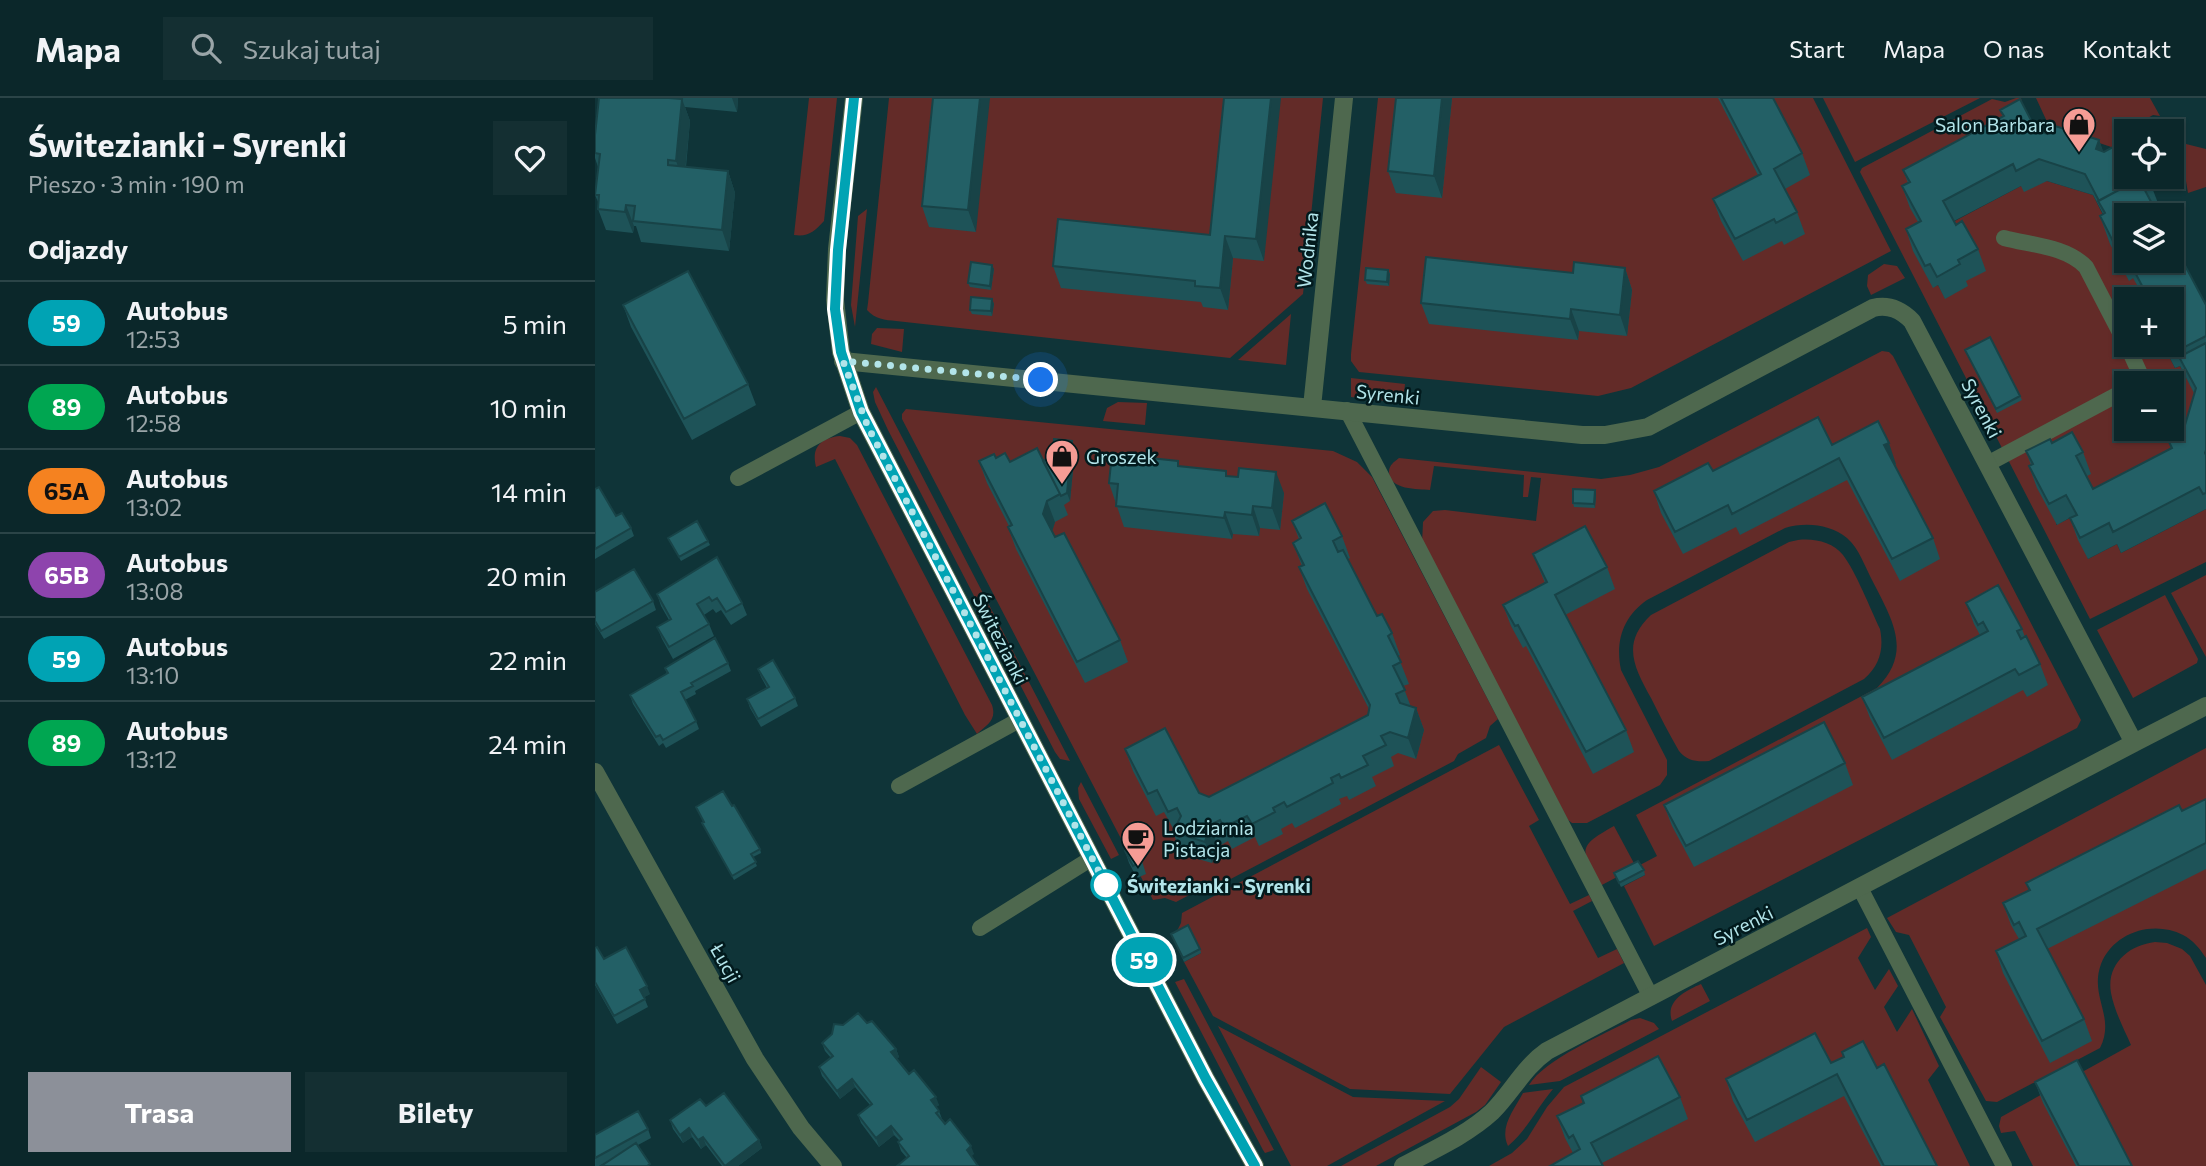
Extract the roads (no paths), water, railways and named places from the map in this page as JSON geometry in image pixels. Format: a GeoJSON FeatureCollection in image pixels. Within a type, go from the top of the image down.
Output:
{"type":"FeatureCollection","features":[{"type":"Feature","properties":{"kind":"street","name":"Świtezianki"},"geometry":{"type":"LineString","coordinates":[[854,98],[835,293],[843,361],[861,412],[1206,1079],[1255,1166]]}},
{"type":"Feature","properties":{"kind":"street","name":"Wodnika"},"geometry":{"type":"LineString","coordinates":[[1312,407],[1344,98]]}},
{"type":"Feature","properties":{"kind":"street","name":"Syrenki"},"geometry":{"type":"LineString","coordinates":[[843,361],[1582,435],[1605,435],[1648,427],[1861,314],[1883,306],[1905,314],[1912,321],[2134,743],[1547,1051],[1528,1067],[1483,1119],[1460,1135],[1403,1166]]}},
{"type":"Feature","properties":{"kind":"street"},"geometry":{"type":"LineString","coordinates":[[2134,743],[2206,706]]}},
{"type":"Feature","properties":{"kind":"street","name":"Łucji"},"geometry":{"type":"LineString","coordinates":[[595,772],[755,1059],[801,1128],[833,1166]]}},
{"type":"Feature","properties":{"kind":"lane"},"geometry":{"type":"LineString","coordinates":[[2004,238],[2077,258],[2086,267],[2114,320]]}},
{"type":"Feature","properties":{"kind":"lane"},"geometry":{"type":"LineString","coordinates":[[1989,463],[2114,396]]}},
{"type":"Feature","properties":{"kind":"lane"},"geometry":{"type":"LineString","coordinates":[[1347,410],[1651,997]]}},
{"type":"Feature","properties":{"kind":"lane"},"geometry":{"type":"LineString","coordinates":[[739,478],[861,412]]}},
{"type":"Feature","properties":{"kind":"lane"},"geometry":{"type":"LineString","coordinates":[[899,786],[1019,720]]}},
{"type":"Feature","properties":{"kind":"lane"},"geometry":{"type":"LineString","coordinates":[[980,928],[1092,858]]}},
{"type":"Feature","properties":{"kind":"lane"},"geometry":{"type":"LineString","coordinates":[[1860,888],[2004,1166]]}},
{"type":"Feature","properties":{"kind":"place","name":"Salon Barbara"},"geometry":{"type":"Point","coordinates":[2079,154]}},
{"type":"Feature","properties":{"kind":"place","name":"Groszek"},"geometry":{"type":"Point","coordinates":[1062,486]}},
{"type":"Feature","properties":{"kind":"place","name":"Lodziarnia Pistacja"},"geometry":{"type":"Point","coordinates":[1138,868]}},
{"type":"Feature","properties":{"kind":"place","name":"Świtezianki - Syrenki"},"geometry":{"type":"Point","coordinates":[1106,885]}}]}
